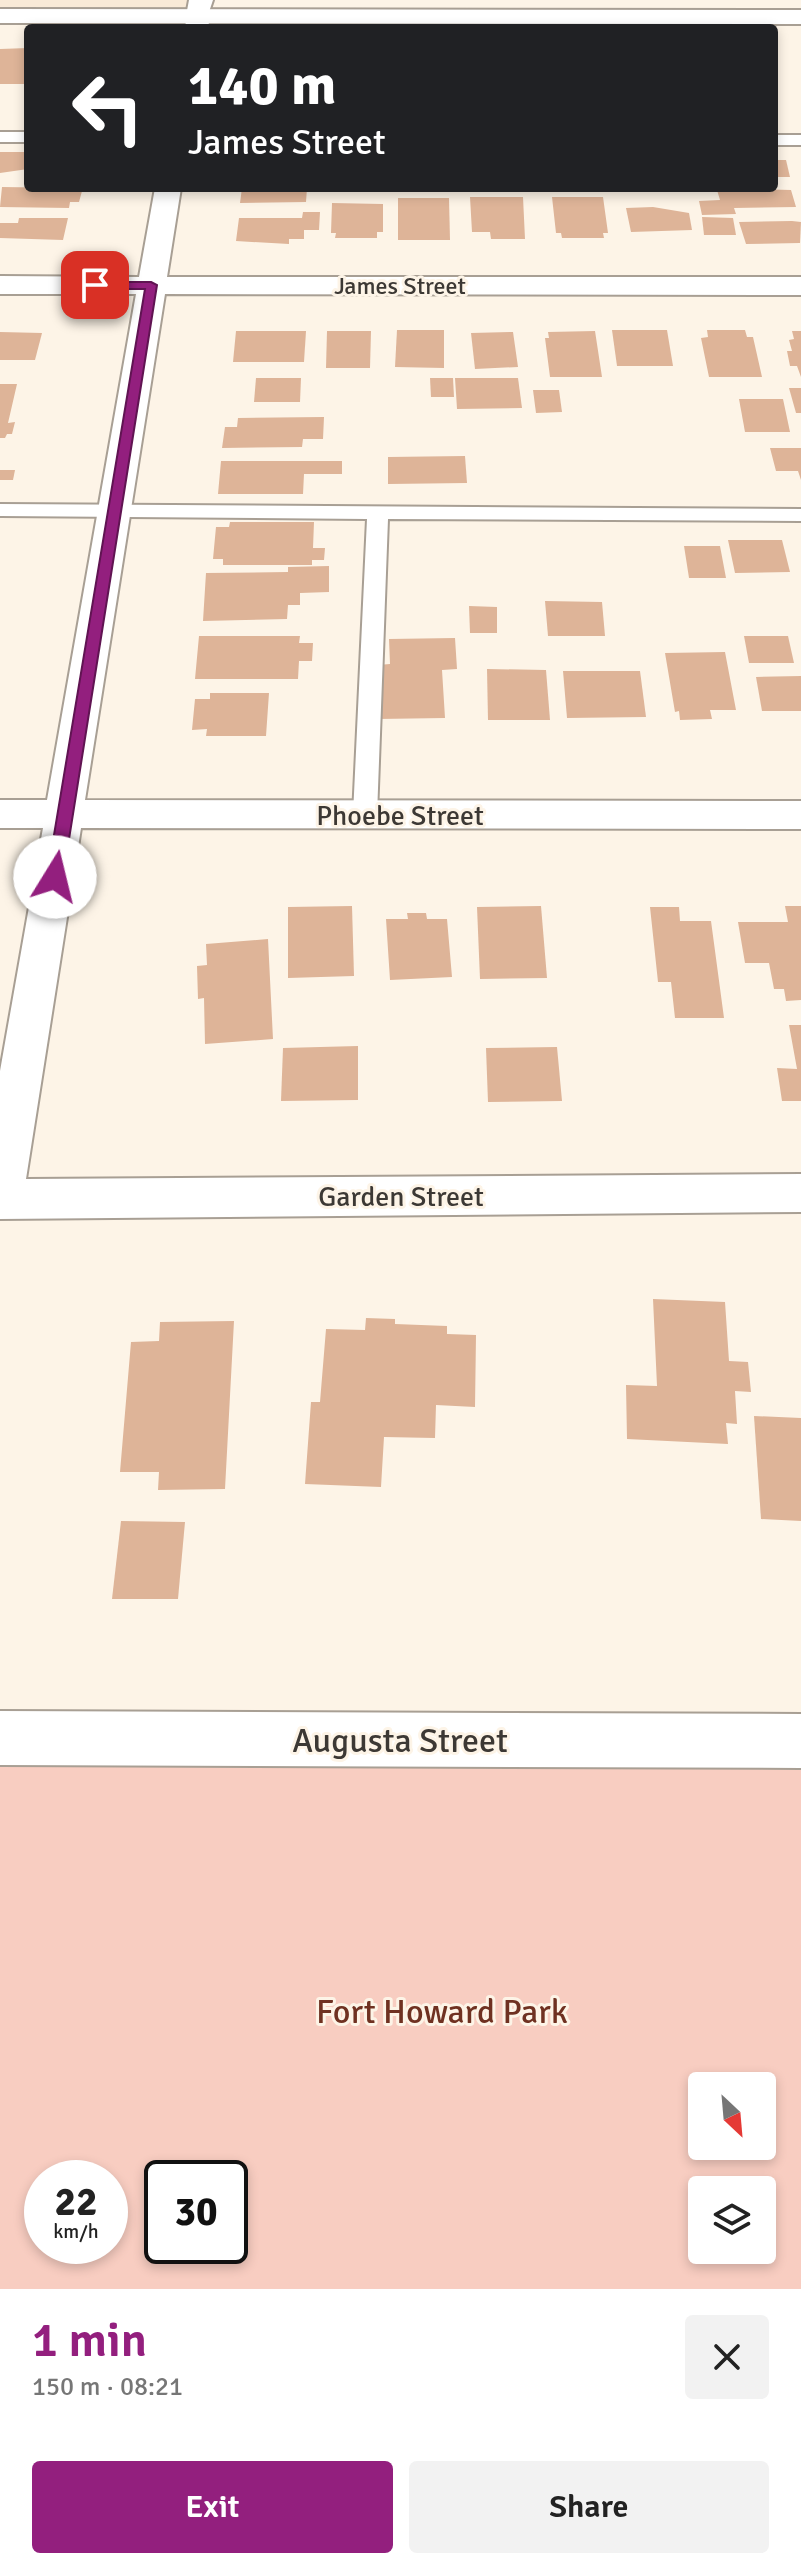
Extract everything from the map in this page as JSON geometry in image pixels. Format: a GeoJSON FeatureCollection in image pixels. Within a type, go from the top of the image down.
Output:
{"type":"FeatureCollection","features":[{"type":"Feature","properties":{"kind":"street"},"geometry":{"type":"LineString","coordinates":[[0,16],[801,17]]}},
{"type":"Feature","properties":{"kind":"street"},"geometry":{"type":"LineString","coordinates":[[0,1198],[167,192]]}},
{"type":"Feature","properties":{"kind":"street","name":"James Street"},"geometry":{"type":"LineString","coordinates":[[0,285],[801,286]]}},
{"type":"Feature","properties":{"kind":"street","name":"Phoebe Street"},"geometry":{"type":"LineString","coordinates":[[0,814],[801,815]]}},
{"type":"Feature","properties":{"kind":"street","name":"Garden Street"},"geometry":{"type":"LineString","coordinates":[[0,1198],[801,1193]]}},
{"type":"Feature","properties":{"kind":"street","name":"Augusta Street"},"geometry":{"type":"LineString","coordinates":[[0,1738],[801,1741]]}},
{"type":"Feature","properties":{"kind":"lane"},"geometry":{"type":"LineString","coordinates":[[0,137],[24,137]]}},
{"type":"Feature","properties":{"kind":"lane"},"geometry":{"type":"LineString","coordinates":[[778,140],[801,140]]}},
{"type":"Feature","properties":{"kind":"lane"},"geometry":{"type":"LineString","coordinates":[[0,510],[801,515]]}},
{"type":"Feature","properties":{"kind":"lane"},"geometry":{"type":"LineString","coordinates":[[365,815],[378,512]]}},
{"type":"Feature","properties":{"kind":"shaded area"},"geometry":{"type":"Polygon","coordinates":[[[0,0],[201,0],[198,16],[0,16],[0,0]]]}},
{"type":"Feature","properties":{"kind":"green space","name":"Fort Howard Park"},"geometry":{"type":"Polygon","coordinates":[[[0,1738],[801,1741],[801,2289],[0,2289],[0,1738]]]}},
{"type":"Feature","properties":{"kind":"building"},"geometry":{"type":"Polygon","coordinates":[[[24,48],[24,84],[0,84],[0,49],[24,48]]]}},
{"type":"Feature","properties":{"kind":"building"},"geometry":{"type":"Polygon","coordinates":[[[0,152],[24,152],[24,170],[0,173],[0,152]]]}},
{"type":"Feature","properties":{"kind":"building"},"geometry":{"type":"Polygon","coordinates":[[[778,160],[786,160],[790,177],[778,177],[778,160]]]}},
{"type":"Feature","properties":{"kind":"building"},"geometry":{"type":"Polygon","coordinates":[[[2,187],[24,187],[24,192],[82,192],[79,202],[70,202],[69,208],[0,207],[2,187]]]}},
{"type":"Feature","properties":{"kind":"building"},"geometry":{"type":"Polygon","coordinates":[[[791,190],[796,207],[734,208],[736,214],[702,215],[699,201],[720,200],[718,192],[791,190]]]}},
{"type":"Feature","properties":{"kind":"building"},"geometry":{"type":"Polygon","coordinates":[[[241,192],[307,192],[306,202],[240,203],[241,192]]]}},
{"type":"Feature","properties":{"kind":"building"},"geometry":{"type":"Polygon","coordinates":[[[470,197],[523,197],[525,239],[491,239],[490,232],[472,232],[470,197]]]}},
{"type":"Feature","properties":{"kind":"building"},"geometry":{"type":"Polygon","coordinates":[[[552,197],[603,197],[608,233],[603,233],[604,238],[562,238],[561,233],[556,233],[552,197]]]}},
{"type":"Feature","properties":{"kind":"building"},"geometry":{"type":"Polygon","coordinates":[[[398,198],[449,198],[450,240],[398,240],[398,198]]]}},
{"type":"Feature","properties":{"kind":"building"},"geometry":{"type":"Polygon","coordinates":[[[332,203],[383,204],[383,232],[377,232],[377,238],[335,238],[336,233],[331,233],[332,203]]]}},
{"type":"Feature","properties":{"kind":"building"},"geometry":{"type":"Polygon","coordinates":[[[653,207],[689,213],[692,230],[631,232],[626,208],[653,207]]]}},
{"type":"Feature","properties":{"kind":"building"},"geometry":{"type":"Polygon","coordinates":[[[303,212],[320,212],[319,230],[304,230],[304,239],[289,239],[289,244],[236,241],[239,218],[302,218],[303,212]]]}},
{"type":"Feature","properties":{"kind":"building"},"geometry":{"type":"Polygon","coordinates":[[[702,217],[733,218],[736,235],[704,235],[702,217]]]}},
{"type":"Feature","properties":{"kind":"building"},"geometry":{"type":"Polygon","coordinates":[[[19,218],[68,218],[63,240],[0,238],[0,223],[18,223],[19,218]]]}},
{"type":"Feature","properties":{"kind":"building"},"geometry":{"type":"Polygon","coordinates":[[[739,222],[801,222],[800,243],[746,244],[739,222]]]}},
{"type":"Feature","properties":{"kind":"building"},"geometry":{"type":"Polygon","coordinates":[[[397,330],[444,330],[444,368],[395,367],[397,330]]]}},
{"type":"Feature","properties":{"kind":"building"},"geometry":{"type":"Polygon","coordinates":[[[612,330],[667,330],[673,366],[617,366],[612,330]]]}},
{"type":"Feature","properties":{"kind":"building"},"geometry":{"type":"Polygon","coordinates":[[[707,330],[745,330],[747,337],[753,337],[762,377],[709,377],[701,338],[708,337],[707,330]]]}},
{"type":"Feature","properties":{"kind":"building"},"geometry":{"type":"Polygon","coordinates":[[[236,331],[306,331],[304,362],[233,362],[236,331]]]}},
{"type":"Feature","properties":{"kind":"building"},"geometry":{"type":"Polygon","coordinates":[[[327,331],[371,331],[370,368],[326,368],[327,331]]]}},
{"type":"Feature","properties":{"kind":"building"},"geometry":{"type":"Polygon","coordinates":[[[595,331],[602,377],[550,377],[545,338],[549,338],[548,332],[595,331]]]}},
{"type":"Feature","properties":{"kind":"building"},"geometry":{"type":"Polygon","coordinates":[[[792,331],[801,331],[801,377],[797,366],[790,366],[787,351],[792,351],[789,340],[794,339],[792,331]]]}},
{"type":"Feature","properties":{"kind":"building"},"geometry":{"type":"Polygon","coordinates":[[[0,332],[42,333],[35,360],[0,360],[0,332]]]}},
{"type":"Feature","properties":{"kind":"building"},"geometry":{"type":"Polygon","coordinates":[[[513,332],[518,367],[475,369],[471,333],[513,332]]]}},
{"type":"Feature","properties":{"kind":"building"},"geometry":{"type":"Polygon","coordinates":[[[256,378],[301,378],[300,402],[254,402],[256,378]]]}},
{"type":"Feature","properties":{"kind":"building"},"geometry":{"type":"Polygon","coordinates":[[[430,378],[453,378],[454,397],[431,397],[430,378]]]}},
{"type":"Feature","properties":{"kind":"building"},"geometry":{"type":"Polygon","coordinates":[[[455,378],[518,378],[522,408],[457,409],[455,378]]]}},
{"type":"Feature","properties":{"kind":"building"},"geometry":{"type":"Polygon","coordinates":[[[0,384],[17,384],[8,423],[15,422],[12,434],[7,434],[5,438],[0,438],[0,384]]]}},
{"type":"Feature","properties":{"kind":"building"},"geometry":{"type":"Polygon","coordinates":[[[789,388],[801,388],[801,413],[796,413],[789,388]]]}},
{"type":"Feature","properties":{"kind":"building"},"geometry":{"type":"Polygon","coordinates":[[[533,390],[559,390],[562,412],[536,413],[533,390]]]}},
{"type":"Feature","properties":{"kind":"building"},"geometry":{"type":"Polygon","coordinates":[[[739,399],[783,399],[790,432],[745,432],[739,399]]]}},
{"type":"Feature","properties":{"kind":"building"},"geometry":{"type":"Polygon","coordinates":[[[324,417],[323,439],[303,439],[302,447],[222,448],[225,427],[237,427],[238,418],[324,417]]]}},
{"type":"Feature","properties":{"kind":"building"},"geometry":{"type":"Polygon","coordinates":[[[770,448],[801,448],[801,480],[798,471],[776,471],[770,448]]]}},
{"type":"Feature","properties":{"kind":"building"},"geometry":{"type":"Polygon","coordinates":[[[465,456],[467,483],[388,484],[388,457],[465,456]]]}},
{"type":"Feature","properties":{"kind":"building"},"geometry":{"type":"Polygon","coordinates":[[[221,461],[342,461],[342,474],[304,474],[303,494],[218,494],[221,461]]]}},
{"type":"Feature","properties":{"kind":"building"},"geometry":{"type":"Polygon","coordinates":[[[0,470],[15,470],[13,480],[0,480],[0,470]]]}},
{"type":"Feature","properties":{"kind":"building"},"geometry":{"type":"Polygon","coordinates":[[[230,522],[314,522],[313,548],[325,548],[324,560],[312,560],[312,565],[223,565],[223,559],[213,559],[216,527],[229,527],[230,522]]]}},
{"type":"Feature","properties":{"kind":"building"},"geometry":{"type":"Polygon","coordinates":[[[728,540],[782,540],[790,572],[735,573],[728,540]]]}},
{"type":"Feature","properties":{"kind":"building"},"geometry":{"type":"Polygon","coordinates":[[[684,546],[720,546],[726,578],[689,578],[684,546]]]}},
{"type":"Feature","properties":{"kind":"building"},"geometry":{"type":"Polygon","coordinates":[[[329,566],[329,592],[300,593],[300,605],[288,605],[287,619],[203,621],[206,573],[288,572],[288,567],[329,566]]]}},
{"type":"Feature","properties":{"kind":"building"},"geometry":{"type":"Polygon","coordinates":[[[545,601],[602,602],[605,636],[548,636],[545,601]]]}},
{"type":"Feature","properties":{"kind":"building"},"geometry":{"type":"Polygon","coordinates":[[[469,606],[497,607],[497,633],[470,633],[469,606]]]}},
{"type":"Feature","properties":{"kind":"building"},"geometry":{"type":"Polygon","coordinates":[[[199,636],[300,636],[299,643],[313,643],[312,661],[299,661],[298,679],[195,679],[199,636]]]}},
{"type":"Feature","properties":{"kind":"building"},"geometry":{"type":"Polygon","coordinates":[[[744,636],[788,636],[794,663],[749,663],[744,636]]]}},
{"type":"Feature","properties":{"kind":"building"},"geometry":{"type":"Polygon","coordinates":[[[455,638],[457,669],[442,670],[445,718],[378,719],[378,665],[390,664],[389,639],[455,638]]]}},
{"type":"Feature","properties":{"kind":"building"},"geometry":{"type":"Polygon","coordinates":[[[725,652],[736,710],[710,710],[712,719],[680,720],[679,711],[675,712],[665,653],[725,652]]]}},
{"type":"Feature","properties":{"kind":"building"},"geometry":{"type":"Polygon","coordinates":[[[487,669],[546,670],[550,720],[488,720],[487,669]]]}},
{"type":"Feature","properties":{"kind":"building"},"geometry":{"type":"Polygon","coordinates":[[[563,671],[640,671],[646,717],[567,718],[563,671]]]}},
{"type":"Feature","properties":{"kind":"building"},"geometry":{"type":"Polygon","coordinates":[[[801,676],[801,711],[762,711],[756,677],[801,676]]]}},
{"type":"Feature","properties":{"kind":"building"},"geometry":{"type":"Polygon","coordinates":[[[210,693],[269,693],[266,736],[206,736],[207,729],[192,730],[195,699],[210,699],[210,693]]]}},
{"type":"Feature","properties":{"kind":"building"},"geometry":{"type":"Polygon","coordinates":[[[352,906],[354,976],[288,978],[288,907],[352,906]]]}},
{"type":"Feature","properties":{"kind":"building"},"geometry":{"type":"Polygon","coordinates":[[[541,906],[547,978],[480,979],[477,907],[541,906]]]}},
{"type":"Feature","properties":{"kind":"building"},"geometry":{"type":"Polygon","coordinates":[[[785,906],[801,906],[801,1000],[786,1001],[784,989],[774,989],[769,963],[745,963],[738,922],[788,922],[785,906]]]}},
{"type":"Feature","properties":{"kind":"building"},"geometry":{"type":"Polygon","coordinates":[[[650,907],[679,907],[680,921],[711,921],[724,1018],[675,1018],[671,982],[658,982],[650,907]]]}},
{"type":"Feature","properties":{"kind":"building"},"geometry":{"type":"Polygon","coordinates":[[[407,913],[426,913],[427,919],[447,919],[452,977],[390,980],[386,919],[408,919],[407,913]]]}},
{"type":"Feature","properties":{"kind":"building"},"geometry":{"type":"Polygon","coordinates":[[[268,939],[273,1039],[205,1044],[204,998],[198,999],[197,966],[207,965],[206,944],[268,939]]]}},
{"type":"Feature","properties":{"kind":"building"},"geometry":{"type":"Polygon","coordinates":[[[789,1025],[801,1025],[801,1101],[782,1101],[777,1068],[797,1069],[789,1025]]]}},
{"type":"Feature","properties":{"kind":"building"},"geometry":{"type":"Polygon","coordinates":[[[358,1046],[358,1100],[281,1101],[283,1048],[358,1046]]]}},
{"type":"Feature","properties":{"kind":"building"},"geometry":{"type":"Polygon","coordinates":[[[557,1047],[562,1101],[488,1102],[486,1048],[557,1047]]]}},
{"type":"Feature","properties":{"kind":"building"},"geometry":{"type":"Polygon","coordinates":[[[653,1299],[725,1302],[729,1361],[748,1362],[751,1392],[735,1391],[737,1424],[726,1423],[728,1444],[627,1439],[626,1385],[657,1386],[653,1299]]]}},
{"type":"Feature","properties":{"kind":"building"},"geometry":{"type":"Polygon","coordinates":[[[366,1318],[395,1319],[395,1324],[447,1326],[447,1334],[476,1335],[475,1407],[436,1405],[435,1438],[384,1437],[381,1487],[305,1484],[311,1402],[320,1402],[326,1329],[365,1330],[366,1318]]]}},
{"type":"Feature","properties":{"kind":"building"},"geometry":{"type":"Polygon","coordinates":[[[234,1321],[225,1489],[158,1490],[159,1472],[120,1472],[131,1342],[159,1341],[160,1322],[234,1321]]]}},
{"type":"Feature","properties":{"kind":"building"},"geometry":{"type":"Polygon","coordinates":[[[754,1416],[801,1418],[801,1521],[761,1519],[754,1416]]]}},
{"type":"Feature","properties":{"kind":"building"},"geometry":{"type":"Polygon","coordinates":[[[121,1521],[185,1522],[178,1599],[112,1599],[121,1521]]]}},
{"type":"Feature","properties":{"kind":"route"},"geometry":{"type":"LineString","coordinates":[[55,877],[151,285],[95,285]]}}]}
